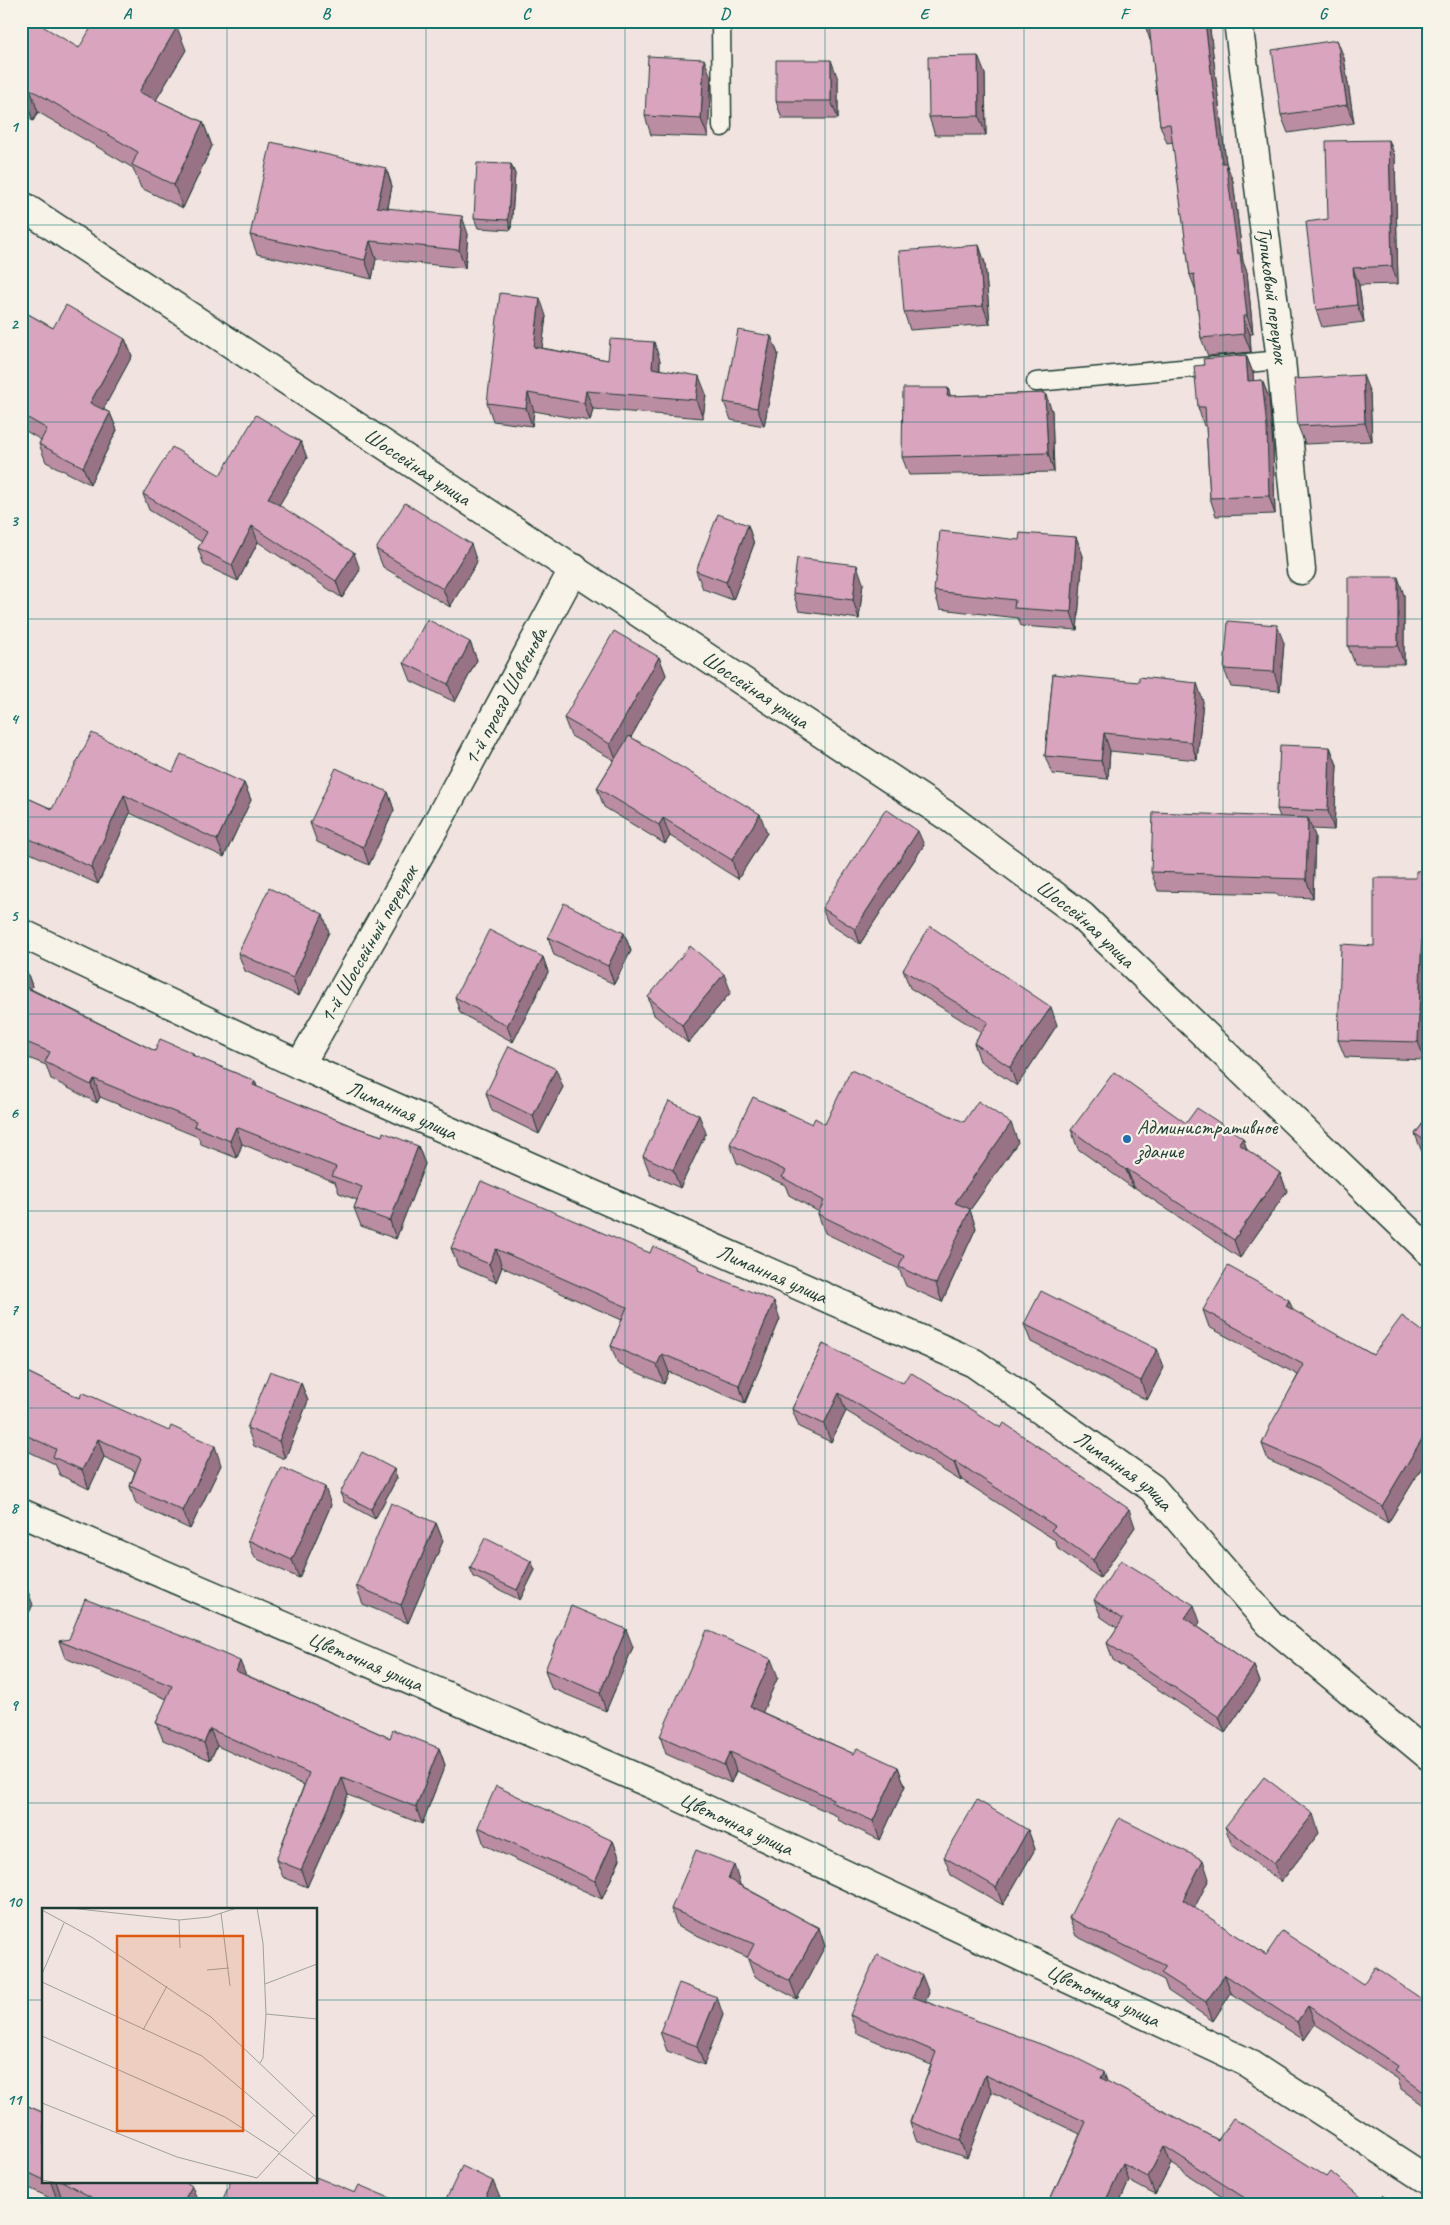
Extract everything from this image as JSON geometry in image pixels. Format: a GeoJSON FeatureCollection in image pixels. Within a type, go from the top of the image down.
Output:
{"type":"FeatureCollection","features":[{"type":"Feature","properties":{"kind":"street","name":"Тупиковый переулок"},"geometry":{"type":"LineString","coordinates":[[1238,21],[1281,360],[1301,570]]}},
{"type":"Feature","properties":{"kind":"street","name":"Шоссейная улица"},"geometry":{"type":"LineString","coordinates":[[21,205],[574,568],[950,818],[1082,916],[1429,1251]]}},
{"type":"Feature","properties":{"kind":"street","name":"1-й проезд Шовгенова"},"geometry":{"type":"LineString","coordinates":[[437,823],[574,568]]}},
{"type":"Feature","properties":{"kind":"street","name":"1-й Шоссейный переулок"},"geometry":{"type":"LineString","coordinates":[[300,1065],[437,823]]}},
{"type":"Feature","properties":{"kind":"street","name":"Лиманная улица"},"geometry":{"type":"LineString","coordinates":[[21,933],[300,1065],[974,1363],[1152,1488],[1270,1624],[1429,1756]]}},
{"type":"Feature","properties":{"kind":"street","name":"Цветочная улица"},"geometry":{"type":"LineString","coordinates":[[21,1513],[656,1786],[1246,2062],[1429,2181]]}},
{"type":"Feature","properties":{"kind":"lane"},"geometry":{"type":"LineString","coordinates":[[721,21],[722,127]]}},
{"type":"Feature","properties":{"kind":"lane"},"geometry":{"type":"LineString","coordinates":[[1036,382],[1281,360]]}},
{"type":"Feature","properties":{"kind":"building"},"geometry":{"type":"Polygon","coordinates":[[[24,21],[34,21],[79,48],[95,21],[168,21],[177,27],[139,92],[203,122],[174,185],[132,165],[138,152],[30,89],[25,97],[21,95],[21,25],[24,21]]]}},
{"type":"Feature","properties":{"kind":"building"},"geometry":{"type":"Polygon","coordinates":[[[1144,21],[1205,21],[1222,163],[1226,163],[1238,254],[1240,253],[1247,316],[1243,316],[1244,334],[1201,338],[1194,274],[1190,275],[1170,124],[1160,125],[1149,25],[1145,25],[1144,21]]]}},
{"type":"Feature","properties":{"kind":"building"},"geometry":{"type":"Polygon","coordinates":[[[1337,40],[1347,105],[1281,115],[1272,50],[1337,40]]]}},
{"type":"Feature","properties":{"kind":"building"},"geometry":{"type":"Polygon","coordinates":[[[648,56],[704,59],[701,119],[645,116],[648,56]]]}},
{"type":"Feature","properties":{"kind":"building"},"geometry":{"type":"Polygon","coordinates":[[[978,56],[979,116],[929,117],[928,57],[978,56]]]}},
{"type":"Feature","properties":{"kind":"building"},"geometry":{"type":"Polygon","coordinates":[[[776,60],[831,60],[831,101],[776,101],[776,60]]]}},
{"type":"Feature","properties":{"kind":"building"},"geometry":{"type":"Polygon","coordinates":[[[1389,140],[1392,266],[1353,268],[1357,305],[1316,310],[1306,222],[1328,219],[1326,141],[1389,140]]]}},
{"type":"Feature","properties":{"kind":"building"},"geometry":{"type":"Polygon","coordinates":[[[271,142],[386,168],[377,207],[462,216],[459,250],[370,241],[365,260],[250,235],[271,142]]]}},
{"type":"Feature","properties":{"kind":"building"},"geometry":{"type":"Polygon","coordinates":[[[477,163],[511,164],[508,220],[474,218],[477,163]]]}},
{"type":"Feature","properties":{"kind":"building"},"geometry":{"type":"Polygon","coordinates":[[[979,245],[983,306],[904,312],[899,251],[979,245]]]}},
{"type":"Feature","properties":{"kind":"building"},"geometry":{"type":"Polygon","coordinates":[[[500,293],[540,298],[534,347],[608,360],[610,339],[654,342],[652,368],[699,376],[696,400],[586,391],[584,403],[528,393],[526,408],[487,403],[500,293]]]}},
{"type":"Feature","properties":{"kind":"building"},"geometry":{"type":"Polygon","coordinates":[[[66,305],[125,339],[90,403],[110,413],[83,467],[39,444],[47,429],[21,414],[21,310],[53,328],[66,305]]]}},
{"type":"Feature","properties":{"kind":"building"},"geometry":{"type":"Polygon","coordinates":[[[738,330],[771,336],[757,408],[724,402],[738,330]]]}},
{"type":"Feature","properties":{"kind":"building"},"geometry":{"type":"Polygon","coordinates":[[[1246,355],[1248,381],[1262,380],[1267,428],[1269,496],[1210,498],[1205,407],[1198,407],[1194,366],[1204,365],[1203,359],[1246,355]]]}},
{"type":"Feature","properties":{"kind":"building"},"geometry":{"type":"Polygon","coordinates":[[[1363,375],[1365,423],[1298,426],[1294,379],[1363,375]]]}},
{"type":"Feature","properties":{"kind":"building"},"geometry":{"type":"Polygon","coordinates":[[[903,388],[948,388],[947,396],[1045,393],[1048,453],[902,457],[903,388]]]}},
{"type":"Feature","properties":{"kind":"building"},"geometry":{"type":"Polygon","coordinates":[[[256,415],[301,442],[268,498],[354,553],[336,581],[252,526],[232,565],[198,548],[207,532],[143,494],[172,447],[220,475],[256,415]]]}},
{"type":"Feature","properties":{"kind":"building"},"geometry":{"type":"Polygon","coordinates":[[[405,503],[471,544],[443,589],[376,549],[405,503]]]}},
{"type":"Feature","properties":{"kind":"building"},"geometry":{"type":"Polygon","coordinates":[[[718,514],[748,525],[726,582],[696,571],[718,514]]]}},
{"type":"Feature","properties":{"kind":"building"},"geometry":{"type":"Polygon","coordinates":[[[940,531],[1019,540],[1020,533],[1076,537],[1071,612],[1014,608],[1015,600],[934,591],[940,531]]]}},
{"type":"Feature","properties":{"kind":"building"},"geometry":{"type":"Polygon","coordinates":[[[797,558],[857,565],[853,600],[793,593],[797,558]]]}},
{"type":"Feature","properties":{"kind":"building"},"geometry":{"type":"Polygon","coordinates":[[[1348,577],[1398,577],[1398,646],[1348,646],[1348,577]]]}},
{"type":"Feature","properties":{"kind":"building"},"geometry":{"type":"Polygon","coordinates":[[[427,619],[470,642],[448,684],[404,663],[427,619]]]}},
{"type":"Feature","properties":{"kind":"building"},"geometry":{"type":"Polygon","coordinates":[[[1228,621],[1277,625],[1274,672],[1224,669],[1228,621]]]}},
{"type":"Feature","properties":{"kind":"building"},"geometry":{"type":"Polygon","coordinates":[[[614,631],[659,657],[610,744],[564,718],[614,631]]]}},
{"type":"Feature","properties":{"kind":"building"},"geometry":{"type":"Polygon","coordinates":[[[1053,674],[1139,682],[1139,677],[1197,683],[1191,742],[1104,733],[1101,761],[1045,756],[1053,674]]]}},
{"type":"Feature","properties":{"kind":"building"},"geometry":{"type":"Polygon","coordinates":[[[92,733],[173,772],[181,754],[244,783],[217,840],[124,795],[91,867],[21,835],[21,795],[52,809],[92,733]]]}},
{"type":"Feature","properties":{"kind":"building"},"geometry":{"type":"Polygon","coordinates":[[[629,736],[760,814],[732,860],[663,818],[659,825],[597,788],[629,736]]]}},
{"type":"Feature","properties":{"kind":"building"},"geometry":{"type":"Polygon","coordinates":[[[1280,745],[1330,747],[1328,811],[1277,809],[1280,745]]]}},
{"type":"Feature","properties":{"kind":"building"},"geometry":{"type":"Polygon","coordinates":[[[336,768],[388,792],[363,847],[310,823],[336,768]]]}},
{"type":"Feature","properties":{"kind":"building"},"geometry":{"type":"Polygon","coordinates":[[[886,809],[918,831],[855,929],[822,908],[886,809]]]}},
{"type":"Feature","properties":{"kind":"building"},"geometry":{"type":"Polygon","coordinates":[[[1153,812],[1308,818],[1306,879],[1151,872],[1153,812]]]}},
{"type":"Feature","properties":{"kind":"building"},"geometry":{"type":"Polygon","coordinates":[[[1429,870],[1429,929],[1422,930],[1418,1042],[1338,1040],[1341,944],[1374,946],[1374,878],[1416,878],[1416,871],[1429,870]]]}},
{"type":"Feature","properties":{"kind":"building"},"geometry":{"type":"Polygon","coordinates":[[[269,888],[323,914],[293,978],[238,953],[269,888]]]}},
{"type":"Feature","properties":{"kind":"building"},"geometry":{"type":"Polygon","coordinates":[[[564,903],[624,933],[608,966],[548,937],[564,903]]]}},
{"type":"Feature","properties":{"kind":"building"},"geometry":{"type":"Polygon","coordinates":[[[930,926],[1051,1007],[1010,1067],[974,1043],[988,1022],[903,970],[930,926]]]}},
{"type":"Feature","properties":{"kind":"building"},"geometry":{"type":"Polygon","coordinates":[[[489,930],[543,957],[507,1026],[455,997],[489,930]]]}},
{"type":"Feature","properties":{"kind":"building"},"geometry":{"type":"Polygon","coordinates":[[[690,946],[724,974],[682,1025],[648,997],[690,946]]]}},
{"type":"Feature","properties":{"kind":"building"},"geometry":{"type":"Polygon","coordinates":[[[21,967],[26,969],[21,979],[21,967]]]}},
{"type":"Feature","properties":{"kind":"building"},"geometry":{"type":"Polygon","coordinates":[[[21,985],[155,1051],[160,1039],[193,1053],[192,1055],[255,1081],[253,1085],[352,1126],[382,1136],[383,1132],[418,1146],[390,1221],[354,1208],[362,1187],[332,1176],[336,1167],[236,1127],[230,1141],[194,1126],[196,1121],[94,1079],[91,1085],[45,1062],[50,1052],[21,1040],[21,985]]]}},
{"type":"Feature","properties":{"kind":"building"},"geometry":{"type":"Polygon","coordinates":[[[509,1046],[556,1069],[533,1116],[486,1093],[509,1046]]]}},
{"type":"Feature","properties":{"kind":"building"},"geometry":{"type":"Polygon","coordinates":[[[851,1070],[964,1122],[978,1101],[1011,1123],[955,1203],[970,1209],[936,1284],[899,1267],[904,1256],[818,1214],[824,1201],[782,1177],[786,1171],[730,1144],[753,1097],[812,1124],[815,1118],[825,1124],[851,1070]]]}},
{"type":"Feature","properties":{"kind":"building"},"geometry":{"type":"Polygon","coordinates":[[[1114,1072],[1186,1123],[1197,1108],[1243,1138],[1239,1144],[1280,1173],[1234,1240],[1126,1170],[1071,1130],[1114,1072]]]}},
{"type":"Feature","properties":{"kind":"building"},"geometry":{"type":"Polygon","coordinates":[[[669,1101],[699,1115],[673,1170],[643,1156],[669,1101]]]}},
{"type":"Feature","properties":{"kind":"building"},"geometry":{"type":"Polygon","coordinates":[[[1429,1115],[1429,1143],[1415,1134],[1429,1115]]]}},
{"type":"Feature","properties":{"kind":"building"},"geometry":{"type":"Polygon","coordinates":[[[481,1181],[650,1253],[653,1246],[699,1266],[698,1270],[774,1301],[739,1385],[662,1354],[657,1365],[611,1346],[627,1307],[496,1249],[489,1264],[451,1248],[481,1181]]]}},
{"type":"Feature","properties":{"kind":"building"},"geometry":{"type":"Polygon","coordinates":[[[1228,1266],[1289,1300],[1286,1306],[1373,1355],[1402,1316],[1429,1336],[1429,1430],[1382,1506],[1322,1470],[1262,1444],[1304,1365],[1203,1310],[1228,1266]]]}},
{"type":"Feature","properties":{"kind":"building"},"geometry":{"type":"Polygon","coordinates":[[[1041,1291],[1157,1349],[1141,1381],[1024,1324],[1041,1291]]]}},
{"type":"Feature","properties":{"kind":"building"},"geometry":{"type":"Polygon","coordinates":[[[823,1344],[903,1383],[910,1372],[1001,1428],[1004,1423],[1129,1509],[1093,1560],[1051,1530],[1055,1526],[955,1461],[954,1463],[839,1393],[824,1424],[792,1409],[823,1344]]]}},
{"type":"Feature","properties":{"kind":"building"},"geometry":{"type":"Polygon","coordinates":[[[21,1369],[80,1398],[82,1392],[169,1431],[171,1426],[215,1446],[183,1511],[130,1486],[141,1458],[98,1439],[82,1470],[53,1457],[56,1449],[21,1433],[21,1369]]]}},
{"type":"Feature","properties":{"kind":"building"},"geometry":{"type":"Polygon","coordinates":[[[270,1371],[301,1383],[279,1441],[247,1428],[270,1371]]]}},
{"type":"Feature","properties":{"kind":"building"},"geometry":{"type":"Polygon","coordinates":[[[362,1452],[394,1469],[371,1509],[340,1493],[362,1452]]]}},
{"type":"Feature","properties":{"kind":"building"},"geometry":{"type":"Polygon","coordinates":[[[281,1467],[325,1487],[292,1560],[248,1540],[281,1467]]]}},
{"type":"Feature","properties":{"kind":"building"},"geometry":{"type":"Polygon","coordinates":[[[391,1503],[436,1523],[401,1605],[356,1586],[391,1503]]]}},
{"type":"Feature","properties":{"kind":"building"},"geometry":{"type":"Polygon","coordinates":[[[485,1538],[531,1561],[517,1590],[470,1568],[485,1538]]]}},
{"type":"Feature","properties":{"kind":"building"},"geometry":{"type":"Polygon","coordinates":[[[1121,1560],[1194,1605],[1185,1618],[1254,1666],[1219,1717],[1107,1643],[1123,1619],[1094,1600],[1121,1560]]]}},
{"type":"Feature","properties":{"kind":"building"},"geometry":{"type":"Polygon","coordinates":[[[21,1584],[26,1586],[21,1596],[21,1584]]]}},
{"type":"Feature","properties":{"kind":"building"},"geometry":{"type":"Polygon","coordinates":[[[85,1599],[192,1640],[240,1661],[236,1671],[390,1738],[393,1730],[439,1748],[416,1807],[342,1778],[301,1870],[276,1860],[309,1773],[210,1729],[204,1743],[156,1723],[172,1686],[59,1641],[69,1639],[85,1599]]]}},
{"type":"Feature","properties":{"kind":"building"},"geometry":{"type":"Polygon","coordinates":[[[571,1606],[626,1629],[600,1693],[545,1670],[571,1606]]]}},
{"type":"Feature","properties":{"kind":"building"},"geometry":{"type":"Polygon","coordinates":[[[707,1630],[771,1659],[750,1707],[854,1754],[857,1748],[898,1767],[873,1821],[831,1802],[833,1799],[730,1752],[724,1765],[660,1736],[707,1630]]]}},
{"type":"Feature","properties":{"kind":"building"},"geometry":{"type":"Polygon","coordinates":[[[1264,1777],[1313,1814],[1274,1864],[1225,1827],[1264,1777]]]}},
{"type":"Feature","properties":{"kind":"building"},"geometry":{"type":"Polygon","coordinates":[[[496,1786],[613,1841],[595,1881],[478,1827],[496,1786]]]}},
{"type":"Feature","properties":{"kind":"building"},"geometry":{"type":"Polygon","coordinates":[[[977,1800],[1028,1830],[996,1887],[944,1857],[977,1800]]]}},
{"type":"Feature","properties":{"kind":"building"},"geometry":{"type":"Polygon","coordinates":[[[1119,1818],[1203,1860],[1183,1900],[1266,1955],[1282,1931],[1363,1984],[1375,1967],[1429,2004],[1429,2096],[1395,2071],[1398,2066],[1308,2006],[1297,2022],[1225,1975],[1206,2002],[1161,1973],[1166,1966],[1069,1918],[1119,1818]]]}},
{"type":"Feature","properties":{"kind":"building"},"geometry":{"type":"Polygon","coordinates":[[[696,1850],[734,1865],[728,1879],[819,1928],[790,1981],[747,1958],[754,1944],[671,1909],[696,1850]]]}},
{"type":"Feature","properties":{"kind":"building"},"geometry":{"type":"Polygon","coordinates":[[[877,1955],[922,1975],[913,1997],[1070,2055],[1104,2072],[1101,2078],[1218,2140],[1233,2118],[1327,2177],[1331,2172],[1368,2204],[1254,2204],[1164,2146],[1148,2177],[1123,2164],[1104,2204],[1048,2204],[1086,2122],[985,2075],[960,2141],[910,2122],[936,2052],[850,2015],[877,1955]]]}},
{"type":"Feature","properties":{"kind":"building"},"geometry":{"type":"Polygon","coordinates":[[[679,1983],[717,1997],[697,2046],[660,2032],[679,1983]]]}},
{"type":"Feature","properties":{"kind":"building"},"geometry":{"type":"Polygon","coordinates":[[[21,2103],[42,2112],[42,2179],[21,2169],[21,2103]]]}},
{"type":"Feature","properties":{"kind":"building"},"geometry":{"type":"Polygon","coordinates":[[[462,2166],[493,2181],[482,2204],[444,2204],[462,2166]]]}},
{"type":"Feature","properties":{"kind":"building"},"geometry":{"type":"Polygon","coordinates":[[[318,2178],[355,2193],[359,2185],[404,2204],[229,2204],[222,2201],[231,2182],[318,2182],[318,2178]]]}},
{"type":"Feature","properties":{"kind":"building"},"geometry":{"type":"Polygon","coordinates":[[[64,2182],[186,2182],[192,2186],[182,2204],[103,2204],[64,2182]]]}},
{"type":"Feature","properties":{"kind":"building"},"geometry":{"type":"Polygon","coordinates":[[[1383,2195],[1393,2204],[1376,2204],[1383,2195]]]}},
{"type":"Feature","properties":{"kind":"place","name":"Административное здание"},"geometry":{"type":"Point","coordinates":[1127,1139]}}]}
